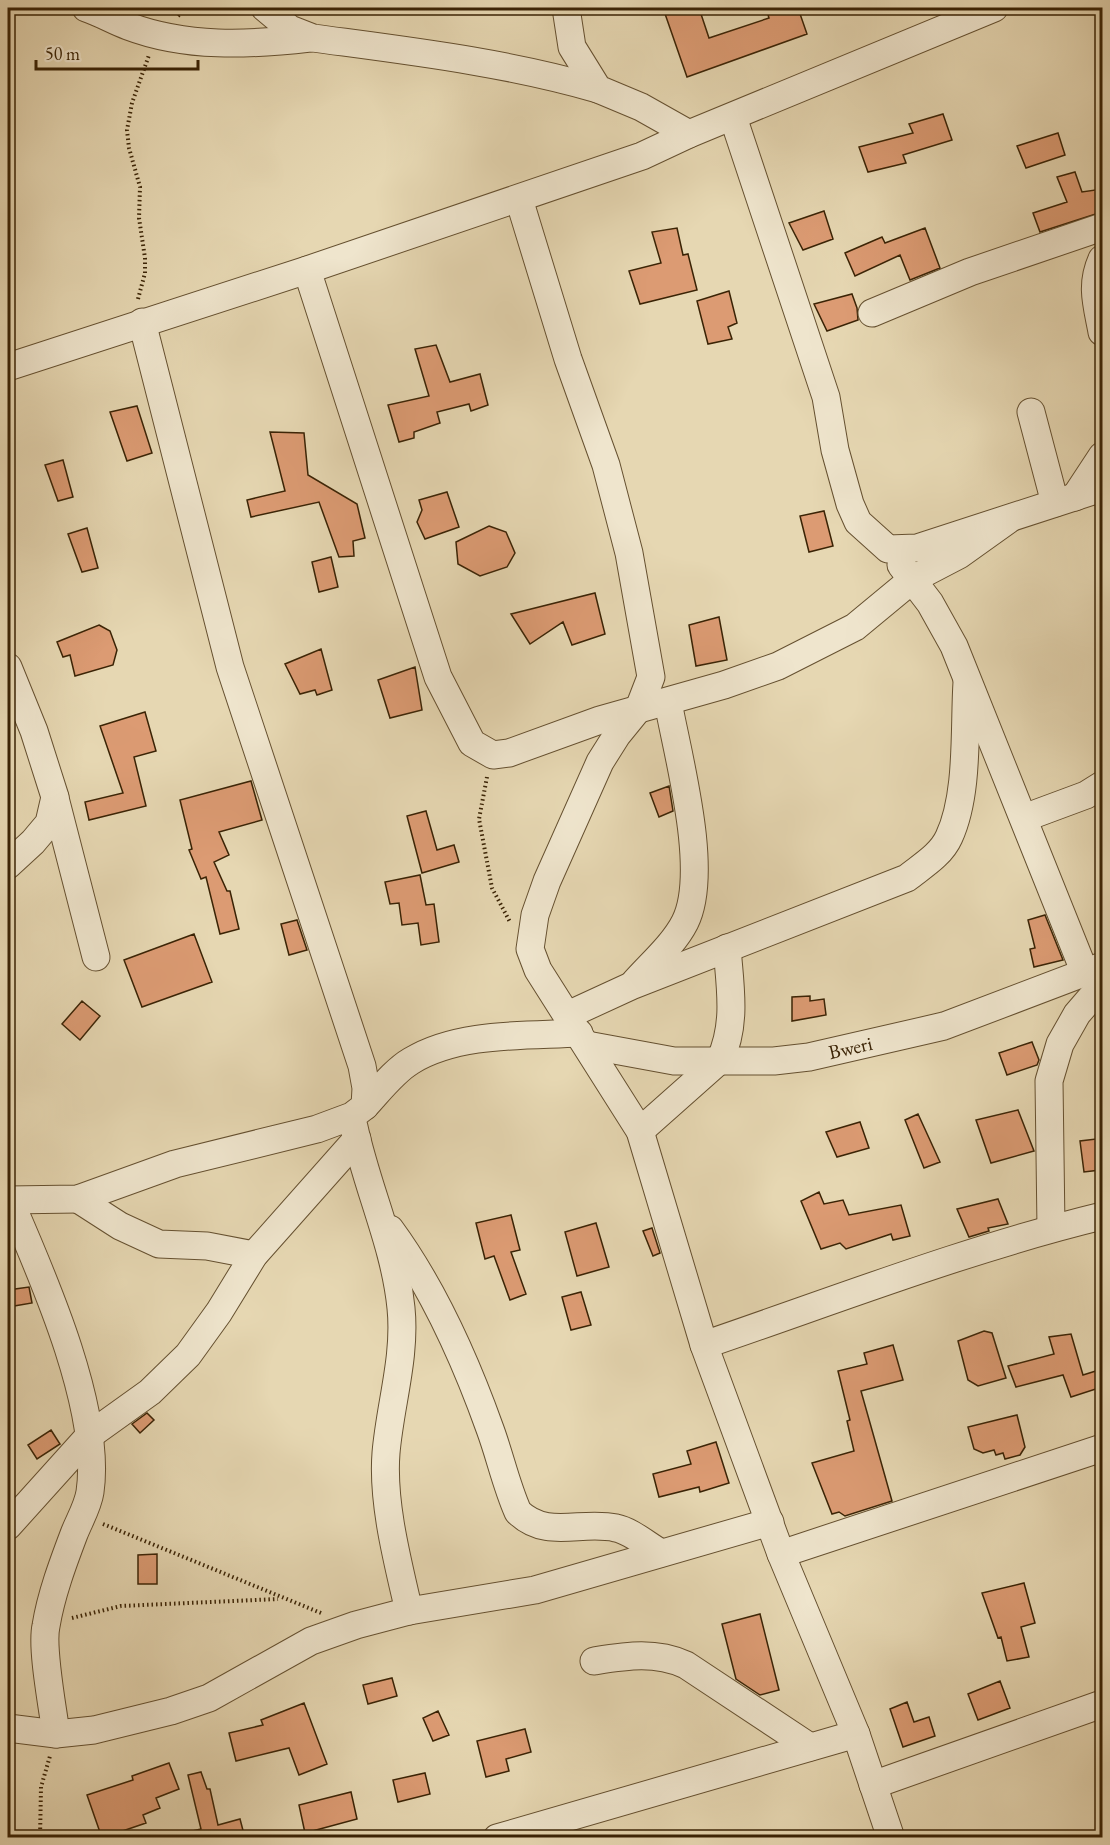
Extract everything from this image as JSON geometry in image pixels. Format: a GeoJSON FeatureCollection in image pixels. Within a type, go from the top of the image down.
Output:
{"type":"FeatureCollection","features":[{"type":"Feature","properties":{"kind":"street"},"geometry":{"type":"LineString","coordinates":[[86,8],[128,26],[160,35],[216,43],[313,38],[480,61],[540,73],[598,89],[640,107],[689,134]]}},
{"type":"Feature","properties":{"kind":"street"},"geometry":{"type":"LineString","coordinates":[[265,8],[290,29],[313,38]]}},
{"type":"Feature","properties":{"kind":"street"},"geometry":{"type":"LineString","coordinates":[[567,8],[572,47],[598,89]]}},
{"type":"Feature","properties":{"kind":"street"},"geometry":{"type":"LineString","coordinates":[[8,368],[136,324],[308,270],[642,156],[689,134],[994,8]]}},
{"type":"Feature","properties":{"kind":"street"},"geometry":{"type":"LineString","coordinates":[[733,117],[826,397],[835,450],[850,504],[858,522],[888,549],[913,579],[948,636],[1024,818],[1097,975],[1060,1044],[1049,1080],[1051,1228]]}},
{"type":"Feature","properties":{"kind":"street"},"geometry":{"type":"LineString","coordinates":[[519,199],[568,359],[606,465],[629,553],[651,677],[639,708],[617,735],[588,787],[535,915],[530,949],[538,969],[639,1131],[704,1345],[781,1554],[856,1734],[891,1838]]}},
{"type":"Feature","properties":{"kind":"street"},"geometry":{"type":"LineString","coordinates":[[872,313],[970,272],[1102,227]]}},
{"type":"Feature","properties":{"kind":"street"},"geometry":{"type":"LineString","coordinates":[[1102,259],[1094,282],[1094,297],[1102,332]]}},
{"type":"Feature","properties":{"kind":"street"},"geometry":{"type":"LineString","coordinates":[[308,270],[438,677],[472,743],[493,755],[519,750],[639,708],[668,702],[778,666],[855,627],[913,579],[959,555],[1008,520]]}},
{"type":"Feature","properties":{"kind":"street"},"geometry":{"type":"LineString","coordinates":[[136,324],[230,667],[362,1066],[366,1088],[358,1120],[394,1267],[401,1308],[399,1362],[386,1455],[398,1563],[409,1611]]}},
{"type":"Feature","properties":{"kind":"street"},"geometry":{"type":"LineString","coordinates":[[1031,412],[1065,500]]}},
{"type":"Feature","properties":{"kind":"street"},"geometry":{"type":"LineString","coordinates":[[1065,500],[1102,456]]}},
{"type":"Feature","properties":{"kind":"street"},"geometry":{"type":"LineString","coordinates":[[888,549],[916,548],[1102,488]]}},
{"type":"Feature","properties":{"kind":"street"},"geometry":{"type":"LineString","coordinates":[[8,667],[34,731],[55,797],[96,957]]}},
{"type":"Feature","properties":{"kind":"street"},"geometry":{"type":"LineString","coordinates":[[631,986],[844,905],[906,878],[935,857],[949,838],[960,800],[967,682]]}},
{"type":"Feature","properties":{"kind":"street"},"geometry":{"type":"LineString","coordinates":[[8,1526],[90,1435],[150,1392],[188,1355],[219,1312],[254,1255],[358,1120],[410,1061],[435,1050],[472,1041],[578,1031],[631,986],[685,923],[691,905],[694,870],[690,817],[668,702]]}},
{"type":"Feature","properties":{"kind":"street"},"geometry":{"type":"LineString","coordinates":[[1024,818],[1086,795],[1102,785]]}},
{"type":"Feature","properties":{"kind":"street"},"geometry":{"type":"LineString","coordinates":[[8,865],[33,842],[49,823],[55,797]]}},
{"type":"Feature","properties":{"kind":"street"},"geometry":{"type":"LineString","coordinates":[[639,1131],[720,1060],[726,1048],[732,1018],[727,948]]}},
{"type":"Feature","properties":{"kind":"street","name":"Bweri"},"geometry":{"type":"LineString","coordinates":[[578,1031],[632,1056],[674,1061],[774,1061],[809,1057],[944,1026],[1097,975]]}},
{"type":"Feature","properties":{"kind":"street"},"geometry":{"type":"LineString","coordinates":[[56,1734],[45,1628],[66,1555],[90,1495],[92,1473],[90,1435],[73,1367],[45,1283],[9,1201],[78,1199],[175,1164],[358,1120]]}},
{"type":"Feature","properties":{"kind":"street"},"geometry":{"type":"LineString","coordinates":[[78,1199],[120,1226],[159,1244],[207,1246],[254,1255]]}},
{"type":"Feature","properties":{"kind":"street"},"geometry":{"type":"LineString","coordinates":[[379,1213],[410,1256],[443,1317],[491,1431],[518,1512],[527,1521],[539,1526],[561,1529],[617,1528],[661,1553]]}},
{"type":"Feature","properties":{"kind":"street"},"geometry":{"type":"LineString","coordinates":[[704,1345],[938,1264],[1051,1228],[1102,1216]]}},
{"type":"Feature","properties":{"kind":"street"},"geometry":{"type":"LineString","coordinates":[[781,1554],[1102,1448]]}},
{"type":"Feature","properties":{"kind":"street"},"geometry":{"type":"LineString","coordinates":[[8,1728],[56,1734],[94,1730],[135,1720],[209,1698],[311,1641],[356,1625],[409,1611],[535,1590],[770,1522]]}},
{"type":"Feature","properties":{"kind":"street"},"geometry":{"type":"LineString","coordinates":[[594,1661],[638,1655],[671,1658],[686,1665],[810,1747]]}},
{"type":"Feature","properties":{"kind":"street"},"geometry":{"type":"LineString","coordinates":[[873,1785],[1102,1704]]}},
{"type":"Feature","properties":{"kind":"street"},"geometry":{"type":"LineString","coordinates":[[497,1838],[856,1734]]}},
{"type":"Feature","properties":{"kind":"path"},"geometry":{"type":"LineString","coordinates":[[136,324],[145,273],[139,218],[140,187],[129,148],[129,115],[151,51],[160,35],[186,8]]}},
{"type":"Feature","properties":{"kind":"path"},"geometry":{"type":"LineString","coordinates":[[1098,8],[1102,11]]}},
{"type":"Feature","properties":{"kind":"path"},"geometry":{"type":"LineString","coordinates":[[493,755],[481,797],[479,819],[485,856],[492,888],[506,916],[530,949]]}},
{"type":"Feature","properties":{"kind":"path"},"geometry":{"type":"LineString","coordinates":[[82,1515],[282,1599],[356,1625]]}},
{"type":"Feature","properties":{"kind":"path"},"geometry":{"type":"LineString","coordinates":[[45,1628],[89,1612],[121,1606],[282,1599]]}},
{"type":"Feature","properties":{"kind":"path"},"geometry":{"type":"LineString","coordinates":[[40,1838],[41,1787],[56,1734]]}},
{"type":"Feature","properties":{"kind":"building"},"geometry":{"type":"Polygon","coordinates":[[[663,8],[699,8],[709,38],[769,18],[766,8],[798,8],[807,34],[687,77],[663,8]]]}},
{"type":"Feature","properties":{"kind":"building"},"geometry":{"type":"Polygon","coordinates":[[[943,114],[952,140],[903,155],[906,163],[868,172],[859,147],[913,133],[909,124],[943,114]]]}},
{"type":"Feature","properties":{"kind":"building"},"geometry":{"type":"Polygon","coordinates":[[[1058,133],[1065,155],[1026,168],[1017,146],[1058,133]]]}},
{"type":"Feature","properties":{"kind":"building"},"geometry":{"type":"Polygon","coordinates":[[[1075,172],[1082,192],[1102,189],[1102,212],[1040,232],[1033,213],[1067,202],[1057,177],[1075,172]]]}},
{"type":"Feature","properties":{"kind":"building"},"geometry":{"type":"Polygon","coordinates":[[[824,211],[833,239],[803,250],[789,223],[824,211]]]}},
{"type":"Feature","properties":{"kind":"building"},"geometry":{"type":"Polygon","coordinates":[[[677,228],[683,255],[688,254],[697,290],[640,304],[629,271],[661,263],[652,232],[677,228]]]}},
{"type":"Feature","properties":{"kind":"building"},"geometry":{"type":"Polygon","coordinates":[[[925,228],[940,268],[910,280],[900,255],[855,276],[845,253],[882,237],[885,243],[925,228]]]}},
{"type":"Feature","properties":{"kind":"building"},"geometry":{"type":"Polygon","coordinates":[[[729,291],[737,323],[728,327],[732,339],[708,344],[697,301],[729,291]]]}},
{"type":"Feature","properties":{"kind":"building"},"geometry":{"type":"Polygon","coordinates":[[[852,294],[858,320],[827,331],[814,304],[852,294]]]}},
{"type":"Feature","properties":{"kind":"building"},"geometry":{"type":"Polygon","coordinates":[[[436,345],[450,382],[480,374],[488,405],[471,411],[469,404],[437,412],[440,423],[414,432],[414,438],[399,442],[388,405],[429,396],[415,349],[436,345]]]}},
{"type":"Feature","properties":{"kind":"building"},"geometry":{"type":"Polygon","coordinates":[[[137,406],[152,453],[127,461],[110,412],[137,406]]]}},
{"type":"Feature","properties":{"kind":"building"},"geometry":{"type":"Polygon","coordinates":[[[270,432],[304,433],[308,475],[357,504],[365,538],[353,541],[354,556],[339,557],[319,502],[251,517],[247,500],[285,491],[270,432]]]}},
{"type":"Feature","properties":{"kind":"building"},"geometry":{"type":"Polygon","coordinates":[[[63,460],[73,497],[58,501],[45,465],[63,460]]]}},
{"type":"Feature","properties":{"kind":"building"},"geometry":{"type":"Polygon","coordinates":[[[447,492],[459,527],[425,539],[417,522],[422,510],[419,500],[447,492]]]}},
{"type":"Feature","properties":{"kind":"building"},"geometry":{"type":"Polygon","coordinates":[[[824,511],[833,546],[809,552],[800,516],[824,511]]]}},
{"type":"Feature","properties":{"kind":"building"},"geometry":{"type":"Polygon","coordinates":[[[489,526],[506,532],[515,553],[507,567],[480,576],[458,564],[456,542],[489,526]]]}},
{"type":"Feature","properties":{"kind":"building"},"geometry":{"type":"Polygon","coordinates":[[[87,528],[98,568],[82,572],[68,534],[87,528]]]}},
{"type":"Feature","properties":{"kind":"building"},"geometry":{"type":"Polygon","coordinates":[[[331,557],[338,587],[319,592],[312,562],[331,557]]]}},
{"type":"Feature","properties":{"kind":"building"},"geometry":{"type":"Polygon","coordinates":[[[595,593],[605,634],[572,645],[563,622],[530,644],[511,614],[595,593]]]}},
{"type":"Feature","properties":{"kind":"building"},"geometry":{"type":"Polygon","coordinates":[[[719,617],[727,660],[696,666],[689,625],[719,617]]]}},
{"type":"Feature","properties":{"kind":"building"},"geometry":{"type":"Polygon","coordinates":[[[99,625],[110,631],[117,650],[113,665],[75,676],[70,655],[63,657],[57,642],[99,625]]]}},
{"type":"Feature","properties":{"kind":"building"},"geometry":{"type":"Polygon","coordinates":[[[321,649],[332,690],[317,695],[315,690],[300,694],[285,664],[321,649]]]}},
{"type":"Feature","properties":{"kind":"building"},"geometry":{"type":"Polygon","coordinates":[[[415,667],[422,710],[390,718],[378,680],[415,667]]]}},
{"type":"Feature","properties":{"kind":"building"},"geometry":{"type":"Polygon","coordinates":[[[145,712],[156,751],[134,757],[146,806],[89,820],[85,802],[123,793],[100,726],[145,712]]]}},
{"type":"Feature","properties":{"kind":"building"},"geometry":{"type":"Polygon","coordinates":[[[251,781],[262,820],[219,832],[229,855],[214,862],[227,891],[230,891],[239,929],[220,934],[206,877],[201,879],[189,850],[192,849],[180,800],[251,781]]]}},
{"type":"Feature","properties":{"kind":"building"},"geometry":{"type":"Polygon","coordinates":[[[669,786],[673,811],[659,817],[650,793],[669,786]]]}},
{"type":"Feature","properties":{"kind":"building"},"geometry":{"type":"Polygon","coordinates":[[[426,811],[437,850],[454,845],[459,862],[422,873],[407,816],[426,811]]]}},
{"type":"Feature","properties":{"kind":"building"},"geometry":{"type":"Polygon","coordinates":[[[420,875],[426,905],[434,904],[439,942],[421,945],[418,923],[402,925],[399,903],[390,904],[385,882],[420,875]]]}},
{"type":"Feature","properties":{"kind":"building"},"geometry":{"type":"Polygon","coordinates":[[[1045,915],[1063,960],[1034,967],[1030,949],[1035,948],[1028,920],[1045,915]]]}},
{"type":"Feature","properties":{"kind":"building"},"geometry":{"type":"Polygon","coordinates":[[[297,920],[307,950],[289,955],[281,924],[297,920]]]}},
{"type":"Feature","properties":{"kind":"building"},"geometry":{"type":"Polygon","coordinates":[[[194,934],[212,982],[142,1007],[124,960],[194,934]]]}},
{"type":"Feature","properties":{"kind":"building"},"geometry":{"type":"Polygon","coordinates":[[[810,996],[810,1001],[824,999],[826,1015],[792,1021],[792,997],[810,996]]]}},
{"type":"Feature","properties":{"kind":"building"},"geometry":{"type":"Polygon","coordinates":[[[82,1001],[100,1016],[80,1040],[62,1024],[82,1001]]]}},
{"type":"Feature","properties":{"kind":"building"},"geometry":{"type":"Polygon","coordinates":[[[1032,1042],[1039,1060],[1037,1065],[1007,1075],[999,1053],[1032,1042]]]}},
{"type":"Feature","properties":{"kind":"building"},"geometry":{"type":"Polygon","coordinates":[[[1018,1110],[1034,1151],[991,1163],[976,1120],[1018,1110]]]}},
{"type":"Feature","properties":{"kind":"building"},"geometry":{"type":"Polygon","coordinates":[[[918,1114],[940,1162],[924,1168],[905,1120],[918,1114]]]}},
{"type":"Feature","properties":{"kind":"building"},"geometry":{"type":"Polygon","coordinates":[[[860,1122],[869,1148],[837,1157],[826,1132],[860,1122]]]}},
{"type":"Feature","properties":{"kind":"building"},"geometry":{"type":"Polygon","coordinates":[[[1096,1139],[1100,1170],[1084,1172],[1080,1141],[1096,1139]]]}},
{"type":"Feature","properties":{"kind":"building"},"geometry":{"type":"Polygon","coordinates":[[[819,1192],[824,1204],[843,1200],[849,1215],[901,1205],[910,1236],[893,1240],[891,1234],[846,1249],[840,1243],[821,1249],[801,1201],[819,1192]]]}},
{"type":"Feature","properties":{"kind":"building"},"geometry":{"type":"Polygon","coordinates":[[[998,1199],[1008,1224],[988,1228],[989,1231],[969,1237],[957,1209],[998,1199]]]}},
{"type":"Feature","properties":{"kind":"building"},"geometry":{"type":"Polygon","coordinates":[[[511,1215],[520,1250],[511,1252],[526,1294],[510,1300],[494,1256],[485,1259],[476,1223],[511,1215]]]}},
{"type":"Feature","properties":{"kind":"building"},"geometry":{"type":"Polygon","coordinates":[[[596,1223],[609,1267],[577,1276],[565,1232],[596,1223]]]}},
{"type":"Feature","properties":{"kind":"building"},"geometry":{"type":"Polygon","coordinates":[[[652,1228],[660,1253],[653,1256],[643,1231],[652,1228]]]}},
{"type":"Feature","properties":{"kind":"building"},"geometry":{"type":"Polygon","coordinates":[[[29,1287],[32,1303],[8,1307],[8,1290],[29,1287]]]}},
{"type":"Feature","properties":{"kind":"building"},"geometry":{"type":"Polygon","coordinates":[[[581,1292],[591,1325],[571,1330],[562,1297],[581,1292]]]}},
{"type":"Feature","properties":{"kind":"building"},"geometry":{"type":"Polygon","coordinates":[[[984,1331],[992,1333],[1006,1378],[978,1386],[968,1380],[958,1341],[984,1331]]]}},
{"type":"Feature","properties":{"kind":"building"},"geometry":{"type":"Polygon","coordinates":[[[1071,1334],[1083,1375],[1102,1369],[1102,1387],[1071,1397],[1063,1375],[1016,1387],[1008,1366],[1054,1354],[1049,1337],[1071,1334]]]}},
{"type":"Feature","properties":{"kind":"building"},"geometry":{"type":"Polygon","coordinates":[[[893,1345],[903,1380],[861,1391],[892,1501],[845,1516],[839,1512],[832,1514],[812,1463],[854,1451],[847,1421],[850,1420],[838,1371],[867,1364],[864,1353],[893,1345]]]}},
{"type":"Feature","properties":{"kind":"building"},"geometry":{"type":"Polygon","coordinates":[[[147,1413],[154,1420],[140,1433],[132,1424],[147,1413]]]}},
{"type":"Feature","properties":{"kind":"building"},"geometry":{"type":"Polygon","coordinates":[[[1017,1415],[1025,1447],[1020,1455],[1005,1459],[1003,1453],[996,1455],[994,1450],[983,1453],[974,1449],[968,1427],[1017,1415]]]}},
{"type":"Feature","properties":{"kind":"building"},"geometry":{"type":"Polygon","coordinates":[[[51,1430],[60,1444],[37,1459],[28,1445],[51,1430]]]}},
{"type":"Feature","properties":{"kind":"building"},"geometry":{"type":"Polygon","coordinates":[[[716,1442],[729,1483],[700,1492],[699,1487],[659,1497],[653,1474],[691,1464],[687,1451],[716,1442]]]}},
{"type":"Feature","properties":{"kind":"building"},"geometry":{"type":"Polygon","coordinates":[[[157,1554],[157,1584],[138,1584],[138,1555],[157,1554]]]}},
{"type":"Feature","properties":{"kind":"building"},"geometry":{"type":"Polygon","coordinates":[[[1024,1583],[1035,1623],[1021,1627],[1029,1657],[1007,1661],[1001,1637],[998,1638],[982,1593],[1024,1583]]]}},
{"type":"Feature","properties":{"kind":"building"},"geometry":{"type":"Polygon","coordinates":[[[760,1614],[779,1690],[760,1695],[736,1679],[722,1624],[760,1614]]]}},
{"type":"Feature","properties":{"kind":"building"},"geometry":{"type":"Polygon","coordinates":[[[392,1678],[397,1696],[368,1704],[363,1685],[392,1678]]]}},
{"type":"Feature","properties":{"kind":"building"},"geometry":{"type":"Polygon","coordinates":[[[1000,1681],[1010,1708],[978,1720],[968,1694],[1000,1681]]]}},
{"type":"Feature","properties":{"kind":"building"},"geometry":{"type":"Polygon","coordinates":[[[907,1702],[914,1722],[929,1717],[935,1736],[903,1747],[890,1709],[907,1702]]]}},
{"type":"Feature","properties":{"kind":"building"},"geometry":{"type":"Polygon","coordinates":[[[304,1703],[327,1764],[299,1775],[289,1748],[236,1761],[229,1733],[263,1725],[261,1720],[304,1703]]]}},
{"type":"Feature","properties":{"kind":"building"},"geometry":{"type":"Polygon","coordinates":[[[438,1711],[449,1735],[433,1741],[423,1718],[438,1711]]]}},
{"type":"Feature","properties":{"kind":"building"},"geometry":{"type":"Polygon","coordinates":[[[525,1729],[531,1752],[506,1759],[509,1771],[486,1777],[477,1741],[525,1729]]]}},
{"type":"Feature","properties":{"kind":"building"},"geometry":{"type":"Polygon","coordinates":[[[169,1763],[179,1789],[156,1798],[160,1808],[143,1815],[146,1823],[102,1838],[87,1795],[133,1780],[132,1776],[169,1763]]]}},
{"type":"Feature","properties":{"kind":"building"},"geometry":{"type":"Polygon","coordinates":[[[201,1772],[207,1789],[210,1789],[218,1825],[240,1819],[245,1838],[193,1838],[192,1831],[201,1829],[188,1775],[201,1772]]]}},
{"type":"Feature","properties":{"kind":"building"},"geometry":{"type":"Polygon","coordinates":[[[425,1773],[430,1794],[398,1802],[393,1780],[425,1773]]]}},
{"type":"Feature","properties":{"kind":"building"},"geometry":{"type":"Polygon","coordinates":[[[351,1792],[357,1819],[305,1833],[299,1805],[351,1792]]]}}]}
